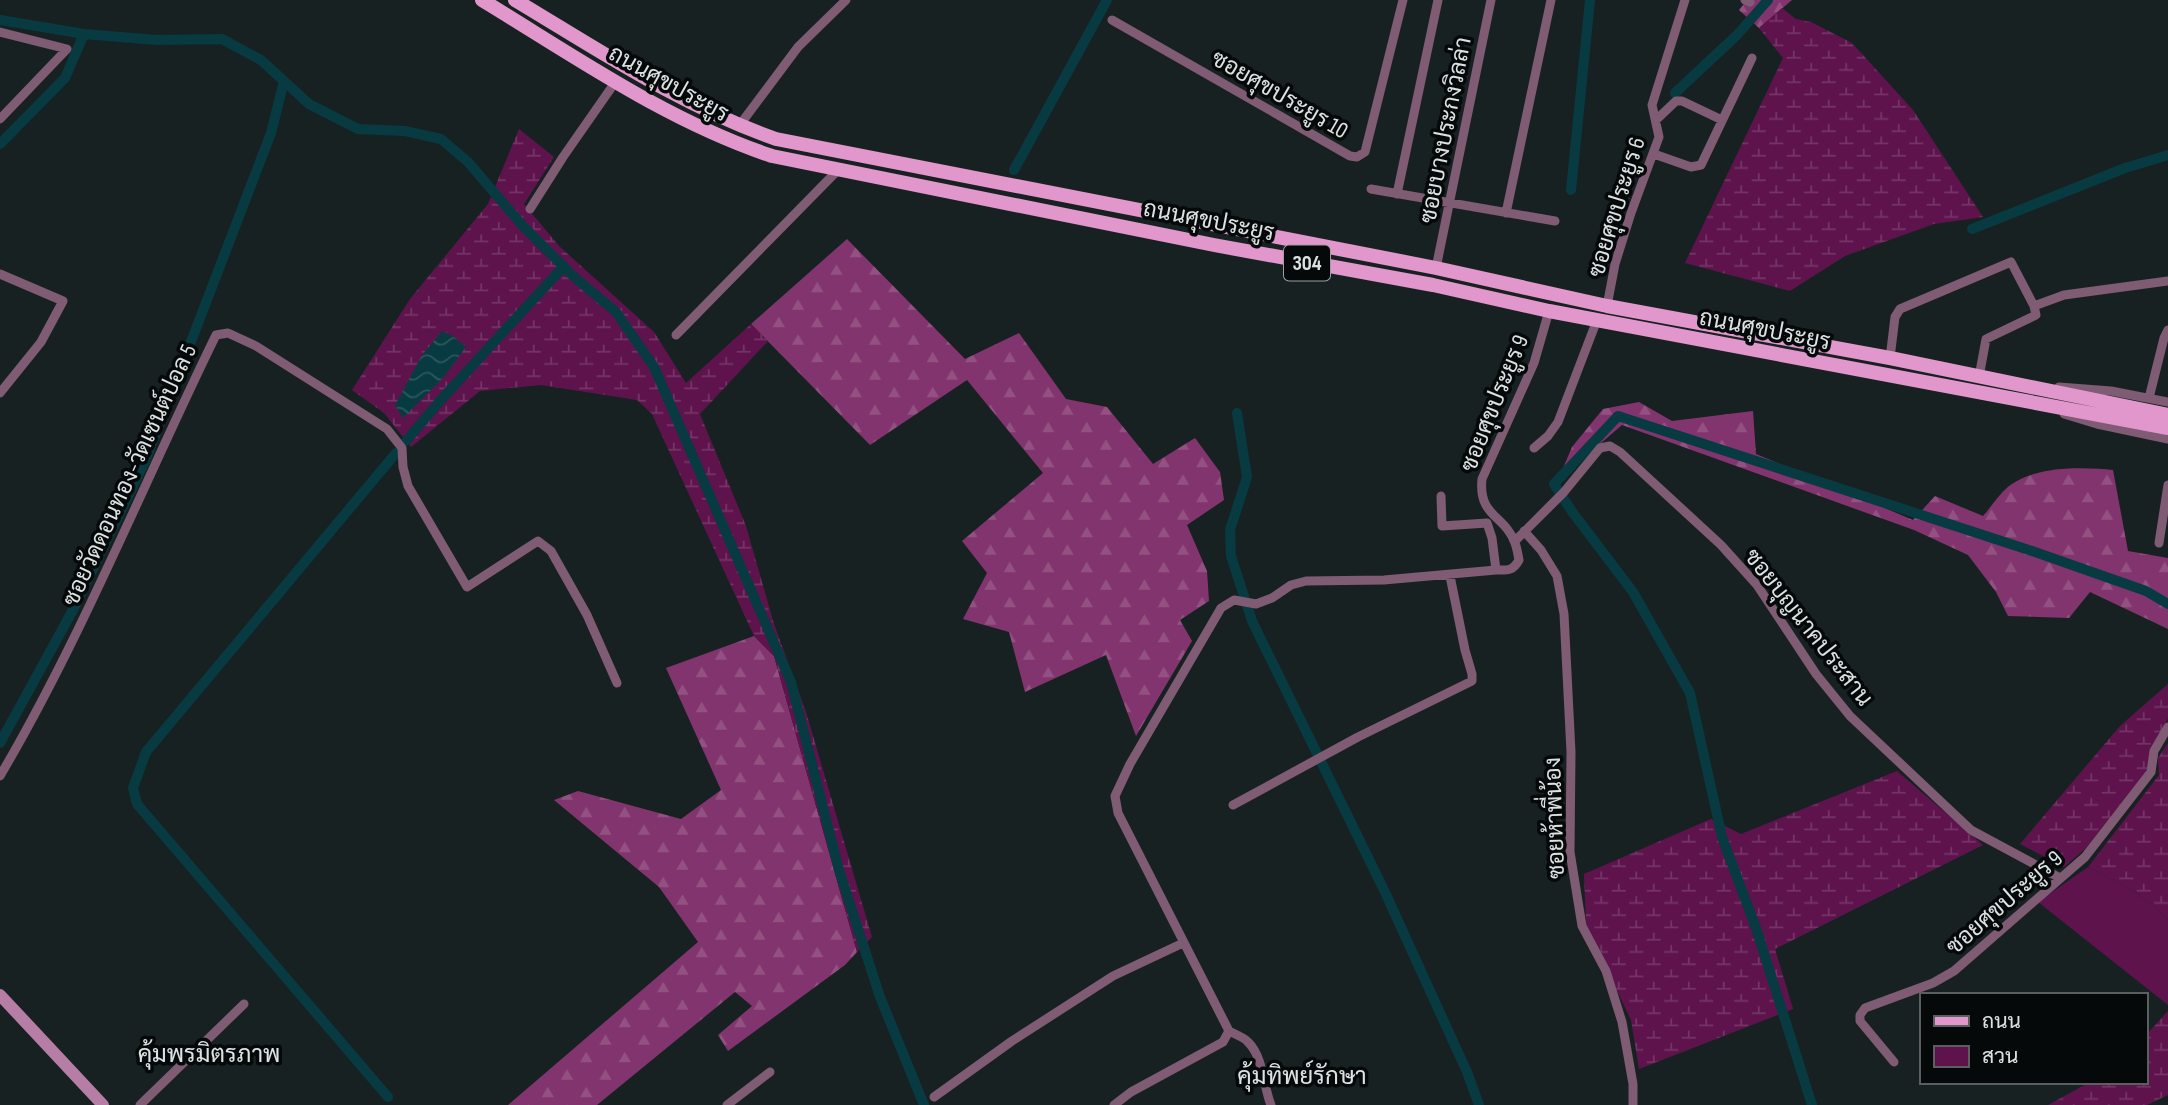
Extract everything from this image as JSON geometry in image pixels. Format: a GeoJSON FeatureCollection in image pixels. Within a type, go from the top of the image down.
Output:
{"type":"FeatureCollection","features":[{"type":"Feature","properties":{"kind":"main road","name":"ถนนศุขประยูร"},"geometry":{"type":"LineString","coordinates":[[482,0],[681,118],[730,142],[772,156],[1214,246],[1433,285],[1549,312],[2168,415]]}},
{"type":"Feature","properties":{"kind":"main road","name":"ถนนศุขประยูร"},"geometry":{"type":"LineString","coordinates":[[515,0],[680,98],[740,126],[776,139],[1436,268],[1607,306],[1890,358],[1979,377],[2010,390],[2168,428]]}},
{"type":"Feature","properties":{"kind":"main road"},"geometry":{"type":"LineString","coordinates":[[1433,285],[1436,268]]}},
{"type":"Feature","properties":{"kind":"street"},"geometry":{"type":"LineString","coordinates":[[740,126],[798,47],[846,0]]}},
{"type":"Feature","properties":{"kind":"street","name":"ซอยศุขประยูร 10"},"geometry":{"type":"LineString","coordinates":[[1112,20],[1350,156],[1357,157],[1365,152],[1403,0]]}},
{"type":"Feature","properties":{"kind":"street"},"geometry":{"type":"LineString","coordinates":[[1396,194],[1438,0]]}},
{"type":"Feature","properties":{"kind":"street","name":"ซอยบางประกงวิลล่า"},"geometry":{"type":"LineString","coordinates":[[1436,268],[1491,0]]}},
{"type":"Feature","properties":{"kind":"street"},"geometry":{"type":"LineString","coordinates":[[1506,213],[1551,0]]}},
{"type":"Feature","properties":{"kind":"street","name":"ซอยศุขประยูร 6"},"geometry":{"type":"LineString","coordinates":[[1607,306],[1615,264],[1660,133],[1651,105],[1685,0]]}},
{"type":"Feature","properties":{"kind":"street"},"geometry":{"type":"LineString","coordinates":[[0,32],[67,49],[0,119]]}},
{"type":"Feature","properties":{"kind":"street"},"geometry":{"type":"LineString","coordinates":[[1654,154],[1691,167],[1700,166],[1752,58]]}},
{"type":"Feature","properties":{"kind":"street"},"geometry":{"type":"LineString","coordinates":[[530,209],[616,81]]}},
{"type":"Feature","properties":{"kind":"street"},"geometry":{"type":"LineString","coordinates":[[1656,120],[1676,101],[1682,101],[1722,120]]}},
{"type":"Feature","properties":{"kind":"street"},"geometry":{"type":"LineString","coordinates":[[676,335],[838,170]]}},
{"type":"Feature","properties":{"kind":"street"},"geometry":{"type":"LineString","coordinates":[[1371,189],[1555,221]]}},
{"type":"Feature","properties":{"kind":"street"},"geometry":{"type":"LineString","coordinates":[[1890,358],[1895,317],[1900,309],[2011,262],[2036,313],[1984,341],[1979,377]]}},
{"type":"Feature","properties":{"kind":"street"},"geometry":{"type":"LineString","coordinates":[[0,274],[63,301],[41,342],[0,393]]}},
{"type":"Feature","properties":{"kind":"street"},"geometry":{"type":"LineString","coordinates":[[2034,306],[2064,295],[2168,281]]}},
{"type":"Feature","properties":{"kind":"street","name":"ซอยศุขประยูร 9"},"geometry":{"type":"LineString","coordinates":[[1515,541],[1481,495],[1482,478],[1534,363],[1549,312]]}},
{"type":"Feature","properties":{"kind":"street"},"geometry":{"type":"LineString","coordinates":[[1534,447],[1548,436],[1558,422],[1597,320]]}},
{"type":"Feature","properties":{"kind":"street"},"geometry":{"type":"LineString","coordinates":[[2149,398],[2168,330]]}},
{"type":"Feature","properties":{"kind":"street","name":"ซอยวัดดอนทอง-วัดเซนต์ปอล 5"},"geometry":{"type":"LineString","coordinates":[[0,776],[47,692],[110,565],[216,335],[228,332],[256,346],[387,429],[402,448],[408,486],[467,587],[538,541],[551,551],[587,615],[617,683]]}},
{"type":"Feature","properties":{"kind":"street"},"geometry":{"type":"LineString","coordinates":[[2010,390],[2111,391],[2168,402]]}},
{"type":"Feature","properties":{"kind":"street"},"geometry":{"type":"LineString","coordinates":[[2010,390],[2097,424],[2168,439]]}},
{"type":"Feature","properties":{"kind":"street","name":"ซอยบุญนาคประสาน"},"geometry":{"type":"LineString","coordinates":[[1515,541],[1564,492],[1600,448],[1610,446],[1620,452],[1721,545],[1757,585],[1816,674],[1850,716],[1971,830],[2060,878]]}},
{"type":"Feature","properties":{"kind":"street"},"geometry":{"type":"LineString","coordinates":[[2159,543],[2168,485]]}},
{"type":"Feature","properties":{"kind":"street"},"geometry":{"type":"LineString","coordinates":[[1441,496],[1442,526],[1486,523],[1497,519]]}},
{"type":"Feature","properties":{"kind":"street"},"geometry":{"type":"LineString","coordinates":[[1486,523],[1492,538],[1496,570]]}},
{"type":"Feature","properties":{"kind":"street","name":"ซอยห้าพี่น้อง"},"geometry":{"type":"LineString","coordinates":[[1524,531],[1557,576],[1564,614],[1572,752],[1570,852],[1583,926],[1606,971],[1622,1022],[1632,1073],[1633,1105]]}},
{"type":"Feature","properties":{"kind":"street"},"geometry":{"type":"LineString","coordinates":[[1271,1105],[1259,1063],[1248,1041],[1229,1031],[1118,813],[1115,796],[1130,764],[1221,608],[1234,600],[1256,604],[1272,598],[1291,585],[1306,581],[1384,580],[1510,570],[1519,560],[1515,541]]}},
{"type":"Feature","properties":{"kind":"street"},"geometry":{"type":"LineString","coordinates":[[1233,805],[1358,737],[1472,681],[1450,576]]}},
{"type":"Feature","properties":{"kind":"street","name":"ซอยศุขประยูร 9"},"geometry":{"type":"LineString","coordinates":[[1894,1062],[1860,1021],[1860,1015],[1865,1008],[1933,983],[1954,971],[2085,857],[2151,772],[2154,751],[2168,727]]}},
{"type":"Feature","properties":{"kind":"street"},"geometry":{"type":"LineString","coordinates":[[934,1097],[1012,1041],[1113,976],[1183,943]]}},
{"type":"Feature","properties":{"kind":"street"},"geometry":{"type":"LineString","coordinates":[[0,995],[103,1105]]}},
{"type":"Feature","properties":{"kind":"street"},"geometry":{"type":"LineString","coordinates":[[140,1105],[244,1004]]}},
{"type":"Feature","properties":{"kind":"street"},"geometry":{"type":"LineString","coordinates":[[1114,1105],[1131,1092],[1223,1042],[1229,1031]]}},
{"type":"Feature","properties":{"kind":"street"},"geometry":{"type":"LineString","coordinates":[[727,1105],[770,1072]]}},
{"type":"Feature","properties":{"kind":"green space"},"geometry":{"type":"Polygon","coordinates":[[[1747,0],[1792,0],[1759,28],[1739,10],[1747,0]]]}},
{"type":"Feature","properties":{"kind":"green space"},"geometry":{"type":"Polygon","coordinates":[[[1782,8],[1796,19],[1811,22],[1852,43],[1913,110],[1983,217],[1934,224],[1845,256],[1790,291],[1685,263],[1783,58],[1759,28],[1782,8]]]}},
{"type":"Feature","properties":{"kind":"green space"},"geometry":{"type":"Polygon","coordinates":[[[519,129],[554,157],[524,204],[559,246],[654,332],[686,383],[751,324],[768,341],[700,414],[746,526],[774,624],[806,712],[872,937],[857,952],[774,656],[754,636],[652,414],[637,400],[541,385],[480,391],[411,447],[384,413],[352,390],[410,299],[488,204],[519,129]]]}},
{"type":"Feature","properties":{"kind":"green space"},"geometry":{"type":"Polygon","coordinates":[[[847,239],[965,359],[1019,333],[1066,399],[1107,407],[1153,464],[1195,438],[1220,472],[1224,500],[1187,525],[1207,571],[1209,601],[1180,620],[1192,641],[1136,736],[1106,655],[1025,692],[1009,632],[963,619],[987,573],[962,541],[1043,473],[967,380],[870,445],[751,324],[847,239]]]}},
{"type":"Feature","properties":{"kind":"green space"},"geometry":{"type":"Polygon","coordinates":[[[1639,402],[1672,421],[1753,411],[1756,454],[1913,520],[1935,496],[1983,516],[2008,487],[2023,478],[2047,471],[2075,468],[2113,470],[2128,551],[2168,558],[2168,629],[2090,592],[2069,618],[2008,616],[1996,592],[1968,555],[1914,530],[1622,425],[1558,480],[1572,447],[1603,409],[1639,402]]]}},
{"type":"Feature","properties":{"kind":"green space"},"geometry":{"type":"Polygon","coordinates":[[[754,636],[774,656],[857,952],[845,965],[728,1051],[718,1035],[752,1006],[735,992],[597,1105],[508,1105],[698,942],[659,887],[554,800],[578,791],[681,819],[721,790],[666,668],[754,636]]]}},
{"type":"Feature","properties":{"kind":"green space"},"geometry":{"type":"Polygon","coordinates":[[[2168,684],[2168,718],[2146,772],[2086,848],[2064,867],[2020,844],[2120,726],[2168,684]]]}},
{"type":"Feature","properties":{"kind":"green space"},"geometry":{"type":"Polygon","coordinates":[[[2168,743],[2168,919],[2132,889],[2088,867],[2159,775],[2158,758],[2168,743]]]}},
{"type":"Feature","properties":{"kind":"green space"},"geometry":{"type":"Polygon","coordinates":[[[1897,771],[1983,845],[1775,949],[1793,1009],[1639,1069],[1631,1020],[1586,925],[1584,874],[1711,819],[1741,834],[1897,771]]]}},
{"type":"Feature","properties":{"kind":"green space"},"geometry":{"type":"Polygon","coordinates":[[[2088,867],[2132,889],[2168,919],[2168,1005],[2038,902],[2088,867]]]}},
{"type":"Feature","properties":{"kind":"green space"},"geometry":{"type":"Polygon","coordinates":[[[2168,1011],[2168,1095],[2147,1105],[2048,1105],[2086,1084],[2147,1084],[2147,1034],[2168,1011]]]}},
{"type":"Feature","properties":{"kind":"water"},"geometry":{"type":"Polygon","coordinates":[[[442,331],[466,347],[443,378],[403,418],[395,405],[422,355],[442,331]]]}},
{"type":"Feature","properties":{"kind":"waterway"},"geometry":{"type":"LineString","coordinates":[[1014,170],[1107,0]]}},
{"type":"Feature","properties":{"kind":"waterway"},"geometry":{"type":"LineString","coordinates":[[1571,190],[1590,0]]}},
{"type":"Feature","properties":{"kind":"waterway"},"geometry":{"type":"LineString","coordinates":[[1675,93],[1737,35],[1768,0]]}},
{"type":"Feature","properties":{"kind":"waterway"},"geometry":{"type":"LineString","coordinates":[[0,20],[84,34],[157,40],[222,39],[261,60],[309,104],[358,129],[405,131],[441,139],[468,162],[522,225],[572,275],[616,312],[654,367],[791,682],[839,870],[880,997],[924,1105]]}},
{"type":"Feature","properties":{"kind":"waterway"},"geometry":{"type":"LineString","coordinates":[[0,144],[65,78],[84,34]]}},
{"type":"Feature","properties":{"kind":"waterway"},"geometry":{"type":"LineString","coordinates":[[0,743],[74,608],[146,459],[271,133],[284,81]]}},
{"type":"Feature","properties":{"kind":"waterway"},"geometry":{"type":"LineString","coordinates":[[1972,229],[2125,168],[2168,155]]}},
{"type":"Feature","properties":{"kind":"waterway"},"geometry":{"type":"LineString","coordinates":[[406,441],[564,266]]}},
{"type":"Feature","properties":{"kind":"waterway"},"geometry":{"type":"LineString","coordinates":[[1237,413],[1247,477],[1230,530],[1231,556],[1252,621],[1384,890],[1467,1072],[1479,1105]]}},
{"type":"Feature","properties":{"kind":"waterway"},"geometry":{"type":"LineString","coordinates":[[1812,1105],[1756,928],[1722,837],[1690,693],[1633,592],[1554,484],[1618,416],[2032,551],[2146,591],[2168,604]]}},
{"type":"Feature","properties":{"kind":"waterway"},"geometry":{"type":"LineString","coordinates":[[388,1097],[137,804],[133,788],[146,752],[396,453]]}},
{"type":"Feature","properties":{"kind":"district","name":"คุ้มพรมิตรภาพ"},"geometry":{"type":"Point","coordinates":[209,1054]}},
{"type":"Feature","properties":{"kind":"district","name":"คุ้มทิพย์รักษา"},"geometry":{"type":"Point","coordinates":[1302,1076]}}]}
